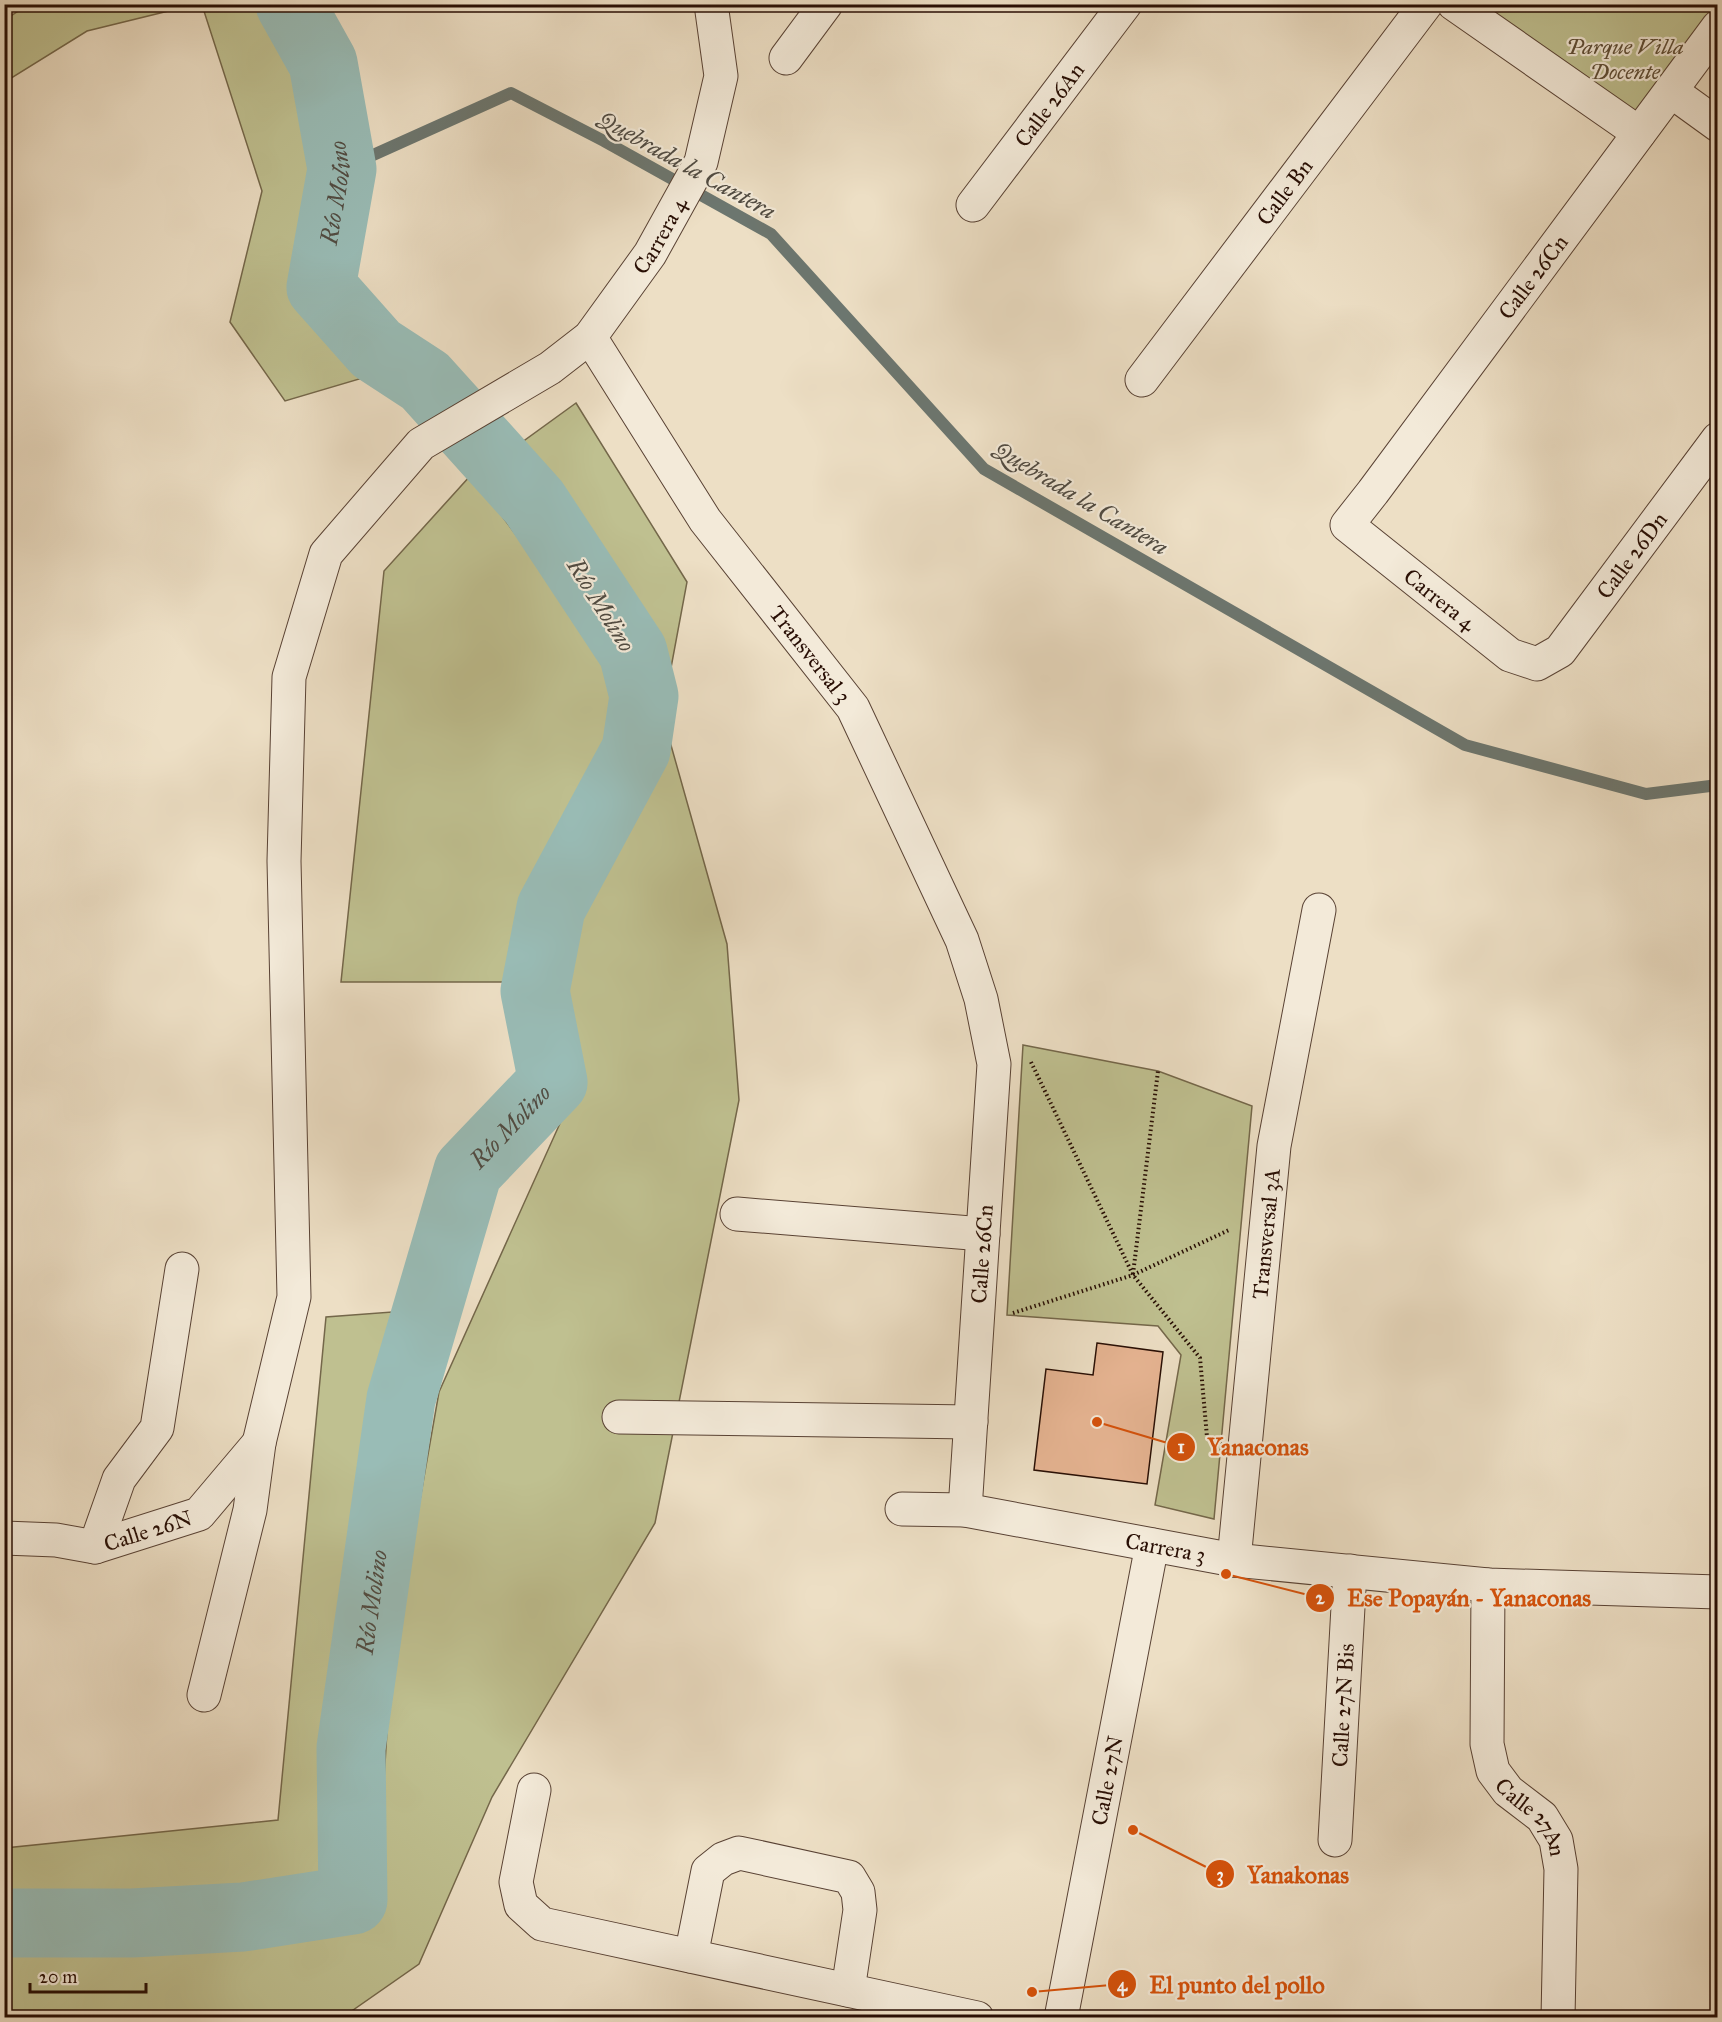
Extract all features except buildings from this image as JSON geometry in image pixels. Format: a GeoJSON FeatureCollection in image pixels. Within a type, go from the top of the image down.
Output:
{"type":"FeatureCollection","features":[{"type":"Feature","properties":{"kind":"street","name":"Carrera 4"},"geometry":{"type":"LineString","coordinates":[[204,1695],[250,1510],[259,1443],[294,1297],[284,861],[289,677],[326,554],[421,444],[550,368],[590,337],[650,254],[701,162],[722,76],[711,4]]}},
{"type":"Feature","properties":{"kind":"street"},"geometry":{"type":"LineString","coordinates":[[786,58],[826,4]]}},
{"type":"Feature","properties":{"kind":"street","name":"Calle 26An"},"geometry":{"type":"LineString","coordinates":[[973,205],[1125,4]]}},
{"type":"Feature","properties":{"kind":"street","name":"Calle Bn"},"geometry":{"type":"LineString","coordinates":[[1142,380],[1426,4]]}},
{"type":"Feature","properties":{"kind":"street"},"geometry":{"type":"LineString","coordinates":[[1454,4],[1639,133]]}},
{"type":"Feature","properties":{"kind":"street","name":"Calle 26Cn"},"geometry":{"type":"LineString","coordinates":[[1347,525],[1718,27]]}},
{"type":"Feature","properties":{"kind":"street"},"geometry":{"type":"LineString","coordinates":[[1671,91],[1718,125]]}},
{"type":"Feature","properties":{"kind":"street","name":"Transversal 3"},"geometry":{"type":"LineString","coordinates":[[590,337],[705,520],[853,708],[962,940],[981,999]]}},
{"type":"Feature","properties":{"kind":"street","name":"Calle 26Dn"},"geometry":{"type":"LineString","coordinates":[[1537,664],[1560,651],[1718,439]]}},
{"type":"Feature","properties":{"kind":"street","name":"Carrera 4"},"geometry":{"type":"LineString","coordinates":[[1347,525],[1510,656],[1537,664]]}},
{"type":"Feature","properties":{"kind":"street","name":"Transversal 3A"},"geometry":{"type":"LineString","coordinates":[[1234,1560],[1274,1146],[1319,910]]}},
{"type":"Feature","properties":{"kind":"street","name":"Calle 26Cn"},"geometry":{"type":"LineString","coordinates":[[965,1510],[994,1064],[981,999]]}},
{"type":"Feature","properties":{"kind":"street"},"geometry":{"type":"LineString","coordinates":[[737,1214],[983,1234]]}},
{"type":"Feature","properties":{"kind":"street"},"geometry":{"type":"LineString","coordinates":[[95,1547],[119,1479],[157,1428],[182,1269]]}},
{"type":"Feature","properties":{"kind":"street"},"geometry":{"type":"LineString","coordinates":[[619,1417],[971,1422]]}},
{"type":"Feature","properties":{"kind":"street","name":"Calle 26N"},"geometry":{"type":"LineString","coordinates":[[4,1538],[56,1540],[95,1547],[199,1514],[259,1443]]}},
{"type":"Feature","properties":{"kind":"street","name":"Carrera 3"},"geometry":{"type":"LineString","coordinates":[[902,1509],[965,1510],[1234,1560],[1488,1585],[1718,1592]]}},
{"type":"Feature","properties":{"kind":"street","name":"Calle 27N"},"geometry":{"type":"LineString","coordinates":[[1061,2018],[1152,1545]]}},
{"type":"Feature","properties":{"kind":"street","name":"Calle 27N Bis"},"geometry":{"type":"LineString","coordinates":[[1335,1840],[1350,1571]]}},
{"type":"Feature","properties":{"kind":"street","name":"Calle 27An"},"geometry":{"type":"LineString","coordinates":[[1488,1585],[1487,1744],[1493,1772],[1508,1791],[1542,1817],[1556,1840],[1562,1869],[1558,2018]]}},
{"type":"Feature","properties":{"kind":"street"},"geometry":{"type":"LineString","coordinates":[[534,1790],[516,1882],[521,1905],[542,1924],[977,2018]]}},
{"type":"Feature","properties":{"kind":"street"},"geometry":{"type":"LineString","coordinates":[[690,1956],[708,1871],[723,1859],[739,1853],[849,1877],[858,1892],[860,1910],[848,1990]]}},
{"type":"Feature","properties":{"kind":"path"},"geometry":{"type":"LineString","coordinates":[[1028,1055],[1133,1275],[1200,1358],[1207,1439]]}},
{"type":"Feature","properties":{"kind":"path"},"geometry":{"type":"LineString","coordinates":[[1133,1275],[1158,1071]]}},
{"type":"Feature","properties":{"kind":"path"},"geometry":{"type":"LineString","coordinates":[[977,1322],[1007,1315],[1133,1275],[1268,1212]]}},
{"type":"Feature","properties":{"kind":"green space"},"geometry":{"type":"Polygon","coordinates":[[[27,5],[193,5],[87,31],[5,82],[5,20],[27,5]]]}},
{"type":"Feature","properties":{"kind":"green space"},"geometry":{"type":"Polygon","coordinates":[[[202,5],[263,5],[307,94],[322,176],[303,294],[383,372],[285,401],[230,322],[262,191],[202,5]]]}},
{"type":"Feature","properties":{"kind":"green space","name":"Parque Villa Docente"},"geometry":{"type":"Polygon","coordinates":[[[1454,5],[1717,5],[1717,27],[1639,133],[1454,5]]]}},
{"type":"Feature","properties":{"kind":"green space"},"geometry":{"type":"Polygon","coordinates":[[[576,403],[687,582],[665,700],[667,731],[727,944],[739,1100],[655,1523],[492,1797],[419,1964],[343,2017],[5,2018],[5,1940],[376,1914],[391,1664],[439,1392],[575,1090],[558,1022],[567,920],[658,707],[642,634],[514,448],[576,403]]]}},
{"type":"Feature","properties":{"kind":"green space"},"geometry":{"type":"Polygon","coordinates":[[[471,475],[623,677],[600,783],[537,903],[521,982],[341,982],[384,571],[471,475]]]}},
{"type":"Feature","properties":{"kind":"green space"},"geometry":{"type":"Polygon","coordinates":[[[1023,1045],[1158,1071],[1252,1106],[1214,1519],[1155,1505],[1181,1355],[1158,1326],[1007,1315],[1023,1045]]]}},
{"type":"Feature","properties":{"kind":"green space"},"geometry":{"type":"Polygon","coordinates":[[[392,1312],[370,1472],[334,1882],[5,1906],[5,1848],[278,1820],[326,1317],[392,1312]]]}},
{"type":"Feature","properties":{"kind":"waterway","name":"Río Molino"},"geometry":{"type":"LineString","coordinates":[[4,1923],[132,1923],[243,1917],[353,1900],[351,1748],[401,1399],[468,1171],[553,1082],[535,991],[551,908],[636,750],[644,696],[633,652],[534,502],[425,381],[376,349],[321,287],[342,169],[323,63],[290,4]]}},
{"type":"Feature","properties":{"kind":"waterway","name":"Quebrada la Cantera"},"geometry":{"type":"LineString","coordinates":[[342,169],[511,93],[604,141],[771,234],[984,469],[1465,745],[1646,794],[1718,785]]}},
{"type":"Feature","properties":{"kind":"place","name":"Yanaconas"},"geometry":{"type":"Point","coordinates":[1097,1422]}},
{"type":"Feature","properties":{"kind":"place","name":"Ese Popayán - Yanaconas"},"geometry":{"type":"Point","coordinates":[1226,1574]}},
{"type":"Feature","properties":{"kind":"place","name":"Yanakonas"},"geometry":{"type":"Point","coordinates":[1133,1830]}},
{"type":"Feature","properties":{"kind":"place","name":"El punto del pollo"},"geometry":{"type":"Point","coordinates":[1032,1992]}}]}
